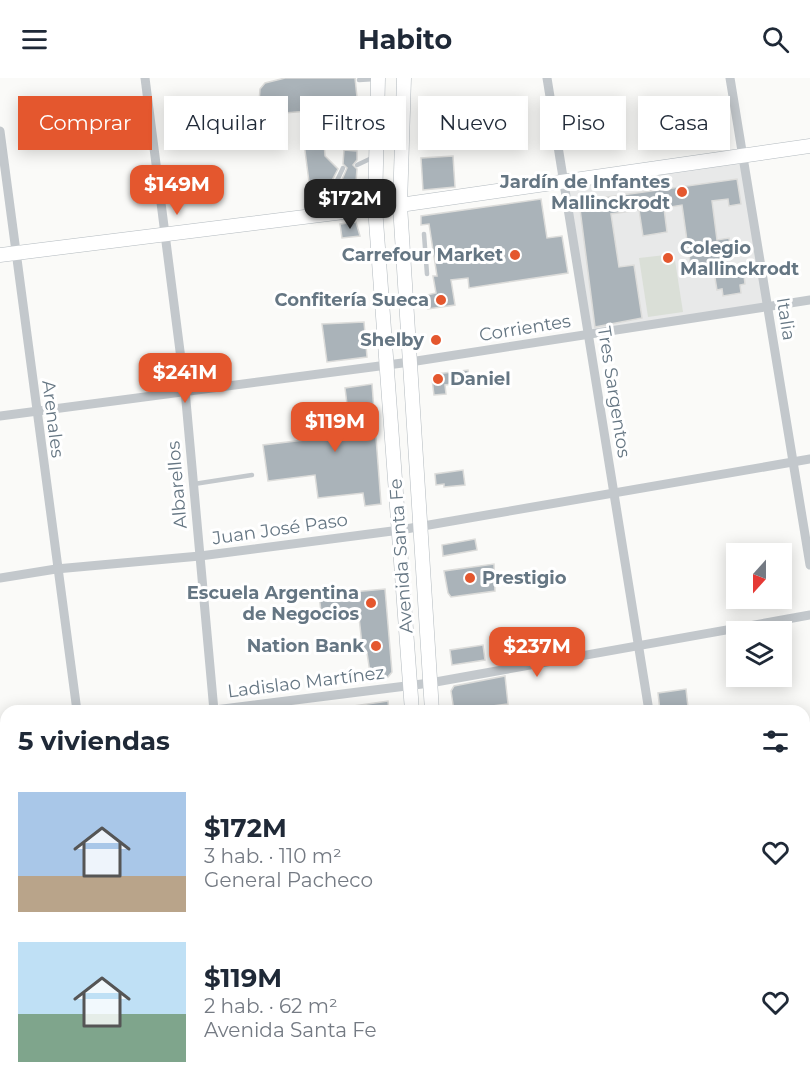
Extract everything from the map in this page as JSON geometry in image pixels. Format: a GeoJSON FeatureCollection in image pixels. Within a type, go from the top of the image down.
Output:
{"type":"FeatureCollection","features":[{"type":"Feature","properties":{"kind":"main road","name":"Avenida Santa Fe"},"geometry":{"type":"LineString","coordinates":[[404,78],[400,206],[432,705]]}},
{"type":"Feature","properties":{"kind":"main road","name":"Avenida Santa Fe"},"geometry":{"type":"LineString","coordinates":[[378,79],[375,207],[411,705]]}},
{"type":"Feature","properties":{"kind":"main road"},"geometry":{"type":"LineString","coordinates":[[0,255],[334,212],[400,206],[810,146]]}},
{"type":"Feature","properties":{"kind":"street","name":"Albarellos"},"geometry":{"type":"LineString","coordinates":[[145,78],[185,390],[212,705]]}},
{"type":"Feature","properties":{"kind":"street","name":"Tres Sargentos"},"geometry":{"type":"LineString","coordinates":[[546,78],[648,705]]}},
{"type":"Feature","properties":{"kind":"street","name":"Italia"},"geometry":{"type":"LineString","coordinates":[[730,78],[810,565]]}},
{"type":"Feature","properties":{"kind":"street","name":"Arenales"},"geometry":{"type":"LineString","coordinates":[[0,131],[75,705]]}},
{"type":"Feature","properties":{"kind":"street","name":"Corrientes"},"geometry":{"type":"LineString","coordinates":[[0,416],[410,362],[810,300]]}},
{"type":"Feature","properties":{"kind":"street","name":"Juan José Paso"},"geometry":{"type":"LineString","coordinates":[[0,578],[56,569],[200,556],[400,530],[810,459]]}},
{"type":"Feature","properties":{"kind":"street","name":"Ladislao Martínez"},"geometry":{"type":"LineString","coordinates":[[259,705],[430,684],[810,615]]}},
{"type":"Feature","properties":{"kind":"lane"},"geometry":{"type":"LineString","coordinates":[[359,80],[378,79]]}},
{"type":"Feature","properties":{"kind":"lane"},"geometry":{"type":"LineString","coordinates":[[357,165],[376,156]]}},
{"type":"Feature","properties":{"kind":"lane"},"geometry":{"type":"LineString","coordinates":[[334,212],[333,189],[343,168]]}},
{"type":"Feature","properties":{"kind":"lane"},"geometry":{"type":"LineString","coordinates":[[424,234],[427,274]]}},
{"type":"Feature","properties":{"kind":"lane"},"geometry":{"type":"LineString","coordinates":[[194,484],[252,475]]}},
{"type":"Feature","properties":{"kind":"shaded area","name":"Colegio Mallinckrodt"},"geometry":{"type":"Polygon","coordinates":[[[743,155],[768,308],[589,335],[563,181],[743,155]]]}},
{"type":"Feature","properties":{"kind":"shaded area"},"geometry":{"type":"Polygon","coordinates":[[[674,254],[683,312],[648,317],[639,258],[674,254]]]}},
{"type":"Feature","properties":{"kind":"building"},"geometry":{"type":"Polygon","coordinates":[[[285,78],[355,78],[357,96],[300,96],[300,112],[288,113],[288,96],[260,96],[260,89],[265,83],[285,78]]]}},
{"type":"Feature","properties":{"kind":"building"},"geometry":{"type":"Polygon","coordinates":[[[305,150],[325,150],[325,156],[338,169],[329,186],[321,192],[314,180],[309,182],[305,150]]]}},
{"type":"Feature","properties":{"kind":"building"},"geometry":{"type":"Polygon","coordinates":[[[344,150],[357,151],[357,160],[353,165],[357,169],[356,182],[341,182],[347,168],[343,164],[344,150]]]}},
{"type":"Feature","properties":{"kind":"building"},"geometry":{"type":"Polygon","coordinates":[[[453,156],[455,187],[423,190],[421,158],[453,156]]]}},
{"type":"Feature","properties":{"kind":"building"},"geometry":{"type":"Polygon","coordinates":[[[737,179],[741,204],[729,206],[728,199],[712,201],[717,240],[729,238],[731,252],[725,253],[728,268],[743,266],[745,284],[740,285],[741,293],[723,296],[722,289],[717,290],[713,266],[691,269],[682,205],[664,208],[667,232],[643,236],[639,210],[611,214],[619,267],[634,265],[642,318],[595,327],[579,201],[737,179]]]}},
{"type":"Feature","properties":{"kind":"building","name":"Carrefour Market"},"geometry":{"type":"Polygon","coordinates":[[[541,199],[547,238],[562,236],[568,273],[469,288],[468,278],[451,280],[455,305],[428,309],[427,295],[436,293],[433,276],[437,276],[429,224],[421,225],[421,216],[541,199]]]}},
{"type":"Feature","properties":{"kind":"building"},"geometry":{"type":"Polygon","coordinates":[[[356,222],[360,236],[342,238],[340,224],[356,222]]]}},
{"type":"Feature","properties":{"kind":"building"},"geometry":{"type":"Polygon","coordinates":[[[364,322],[367,357],[327,362],[322,324],[364,322]]]}},
{"type":"Feature","properties":{"kind":"building"},"geometry":{"type":"Polygon","coordinates":[[[468,370],[470,382],[445,385],[446,394],[434,395],[432,379],[436,374],[468,370]]]}},
{"type":"Feature","properties":{"kind":"building"},"geometry":{"type":"Polygon","coordinates":[[[372,384],[381,504],[365,506],[363,493],[318,498],[315,475],[268,481],[263,445],[312,439],[310,425],[349,420],[345,388],[372,384]]]}},
{"type":"Feature","properties":{"kind":"building"},"geometry":{"type":"Polygon","coordinates":[[[463,470],[465,485],[444,487],[444,484],[436,485],[435,474],[463,470]]]}},
{"type":"Feature","properties":{"kind":"building"},"geometry":{"type":"Polygon","coordinates":[[[475,539],[477,550],[443,556],[442,545],[475,539]]]}},
{"type":"Feature","properties":{"kind":"building","name":"Prestigio"},"geometry":{"type":"Polygon","coordinates":[[[494,564],[495,591],[451,597],[448,593],[444,571],[494,564]]]}},
{"type":"Feature","properties":{"kind":"building"},"geometry":{"type":"Polygon","coordinates":[[[385,589],[392,672],[388,677],[371,679],[367,653],[363,654],[359,617],[322,620],[319,595],[385,589]]]}},
{"type":"Feature","properties":{"kind":"building"},"geometry":{"type":"Polygon","coordinates":[[[483,645],[485,660],[452,665],[450,650],[483,645]]]}},
{"type":"Feature","properties":{"kind":"building"},"geometry":{"type":"Polygon","coordinates":[[[505,676],[508,704],[453,705],[451,691],[454,686],[505,676]]]}},
{"type":"Feature","properties":{"kind":"building"},"geometry":{"type":"Polygon","coordinates":[[[686,689],[688,705],[659,705],[658,693],[686,689]]]}},
{"type":"Feature","properties":{"kind":"building"},"geometry":{"type":"Polygon","coordinates":[[[388,701],[388,705],[361,705],[388,701]]]}},
{"type":"Feature","properties":{"kind":"place","name":"Jardín de Infantes Mallinckrodt"},"geometry":{"type":"Point","coordinates":[682,192]}},
{"type":"Feature","properties":{"kind":"place","name":"Carrefour Market"},"geometry":{"type":"Point","coordinates":[515,255]}},
{"type":"Feature","properties":{"kind":"place","name":"Colegio Mallinckrodt"},"geometry":{"type":"Point","coordinates":[668,258]}},
{"type":"Feature","properties":{"kind":"place","name":"Confitería Sueca"},"geometry":{"type":"Point","coordinates":[441,300]}},
{"type":"Feature","properties":{"kind":"place","name":"Shelby"},"geometry":{"type":"Point","coordinates":[436,340]}},
{"type":"Feature","properties":{"kind":"place","name":"Daniel"},"geometry":{"type":"Point","coordinates":[438,379]}},
{"type":"Feature","properties":{"kind":"place","name":"Prestigio"},"geometry":{"type":"Point","coordinates":[470,578]}},
{"type":"Feature","properties":{"kind":"place","name":"Escuela Argentina de Negocios"},"geometry":{"type":"Point","coordinates":[371,603]}},
{"type":"Feature","properties":{"kind":"place","name":"Nation Bank"},"geometry":{"type":"Point","coordinates":[376,646]}}]}
